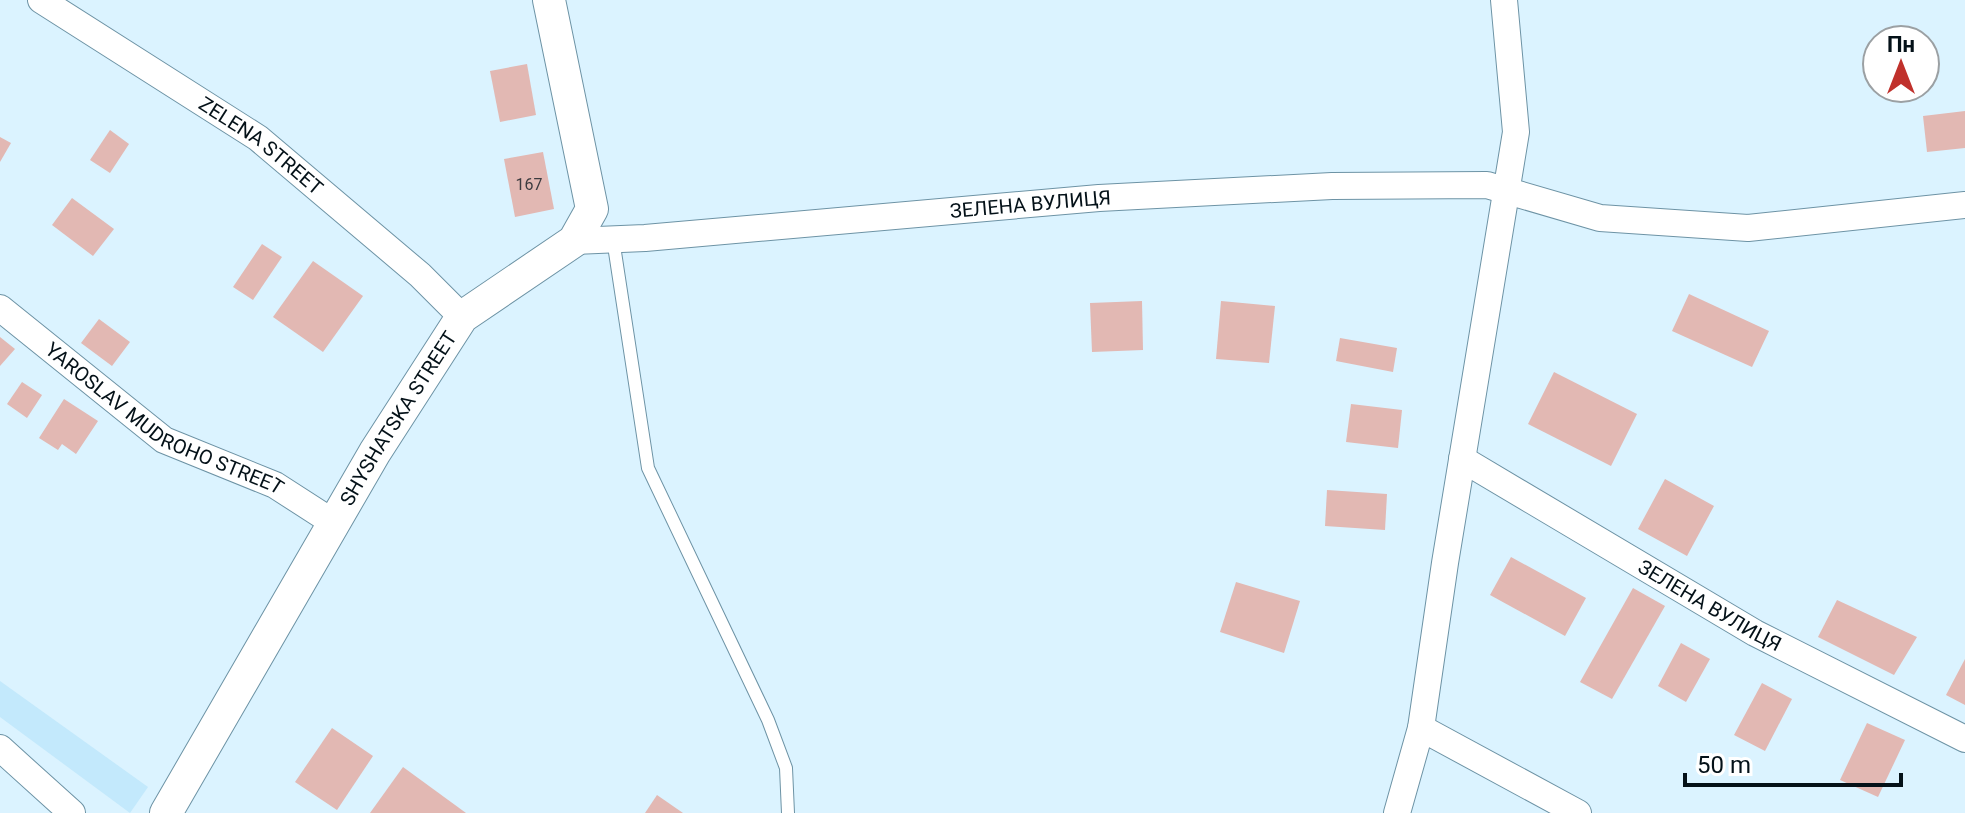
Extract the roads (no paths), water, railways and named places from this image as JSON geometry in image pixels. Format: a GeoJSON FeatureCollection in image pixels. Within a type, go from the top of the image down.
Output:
{"type":"FeatureCollection","features":[{"type":"Feature","properties":{"kind":"street","name":"ZELENA STREET"},"geometry":{"type":"LineString","coordinates":[[41,0],[258,138],[420,275],[462,317]]}},
{"type":"Feature","properties":{"kind":"street","name":"SHYSHATSKA STREET"},"geometry":{"type":"LineString","coordinates":[[166,813],[334,523],[462,317],[574,241],[592,209],[549,0]]}},
{"type":"Feature","properties":{"kind":"street"},"geometry":{"type":"LineString","coordinates":[[1397,813],[1421,728],[1462,459],[1497,188],[1516,132],[1504,0]]}},
{"type":"Feature","properties":{"kind":"street","name":"ЗЕЛЕНА ВУЛИЦЯ"},"geometry":{"type":"LineString","coordinates":[[574,241],[1099,198],[1332,186],[1497,188],[1600,218],[1748,228],[1965,205]]}},
{"type":"Feature","properties":{"kind":"street","name":"YAROSLAV MUDROHO STREET"},"geometry":{"type":"LineString","coordinates":[[0,308],[164,440],[275,485],[334,523]]}},
{"type":"Feature","properties":{"kind":"street","name":"ЗЕЛЕНА ВУЛИЦЯ"},"geometry":{"type":"LineString","coordinates":[[1462,459],[1755,633],[1965,739]]}},
{"type":"Feature","properties":{"kind":"street"},"geometry":{"type":"LineString","coordinates":[[1421,728],[1578,813]]}},
{"type":"Feature","properties":{"kind":"street"},"geometry":{"type":"LineString","coordinates":[[0,748],[72,813]]}},
{"type":"Feature","properties":{"kind":"lane"},"geometry":{"type":"LineString","coordinates":[[613,239],[648,468],[768,720],[786,768],[788,813]]}}]}
